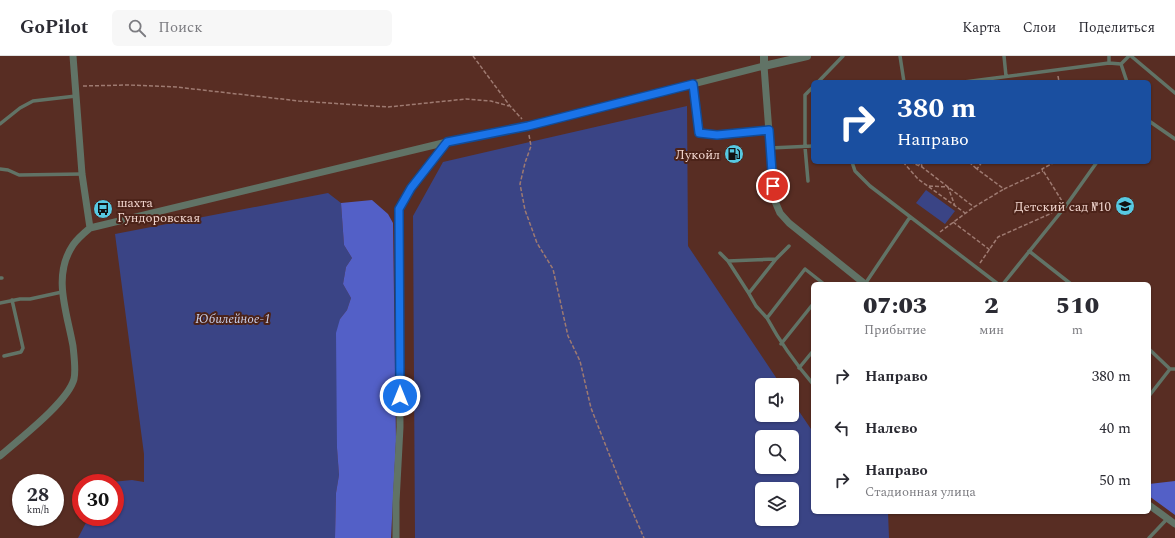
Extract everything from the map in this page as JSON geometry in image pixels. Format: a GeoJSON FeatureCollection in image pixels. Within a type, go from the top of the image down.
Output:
{"type":"FeatureCollection","features":[{"type":"Feature","properties":{"kind":"street"},"geometry":{"type":"LineString","coordinates":[[73,56],[82,174],[90,228]]}},
{"type":"Feature","properties":{"kind":"street"},"geometry":{"type":"LineString","coordinates":[[764,56],[774,199],[780,213],[789,223],[863,282]]}},
{"type":"Feature","properties":{"kind":"street"},"geometry":{"type":"LineString","coordinates":[[0,456],[58,404],[74,379],[75,358],[62,292],[62,272],[66,258],[73,244],[90,228],[808,56]]}},
{"type":"Feature","properties":{"kind":"street"},"geometry":{"type":"LineString","coordinates":[[396,538],[396,502],[400,427],[399,209],[411,188],[447,142]]}},
{"type":"Feature","properties":{"kind":"street"},"geometry":{"type":"LineString","coordinates":[[1151,507],[1175,524]]}},
{"type":"Feature","properties":{"kind":"lane"},"geometry":{"type":"LineString","coordinates":[[820,80],[843,56]]}},
{"type":"Feature","properties":{"kind":"lane"},"geometry":{"type":"LineString","coordinates":[[900,56],[904,80]]}},
{"type":"Feature","properties":{"kind":"lane"},"geometry":{"type":"LineString","coordinates":[[1004,56],[1006,76]]}},
{"type":"Feature","properties":{"kind":"lane"},"geometry":{"type":"LineString","coordinates":[[1109,56],[1109,63]]}},
{"type":"Feature","properties":{"kind":"lane"},"geometry":{"type":"LineString","coordinates":[[978,80],[1109,63],[1120,64],[1130,56],[1175,93]]}},
{"type":"Feature","properties":{"kind":"lane"},"geometry":{"type":"LineString","coordinates":[[1120,64],[1126,80]]}},
{"type":"Feature","properties":{"kind":"lane"},"geometry":{"type":"LineString","coordinates":[[693,84],[699,133],[717,135],[769,130]]}},
{"type":"Feature","properties":{"kind":"lane"},"geometry":{"type":"LineString","coordinates":[[808,181],[805,147],[805,95],[811,89]]}},
{"type":"Feature","properties":{"kind":"lane"},"geometry":{"type":"LineString","coordinates":[[0,124],[33,100],[76,96]]}},
{"type":"Feature","properties":{"kind":"lane"},"geometry":{"type":"LineString","coordinates":[[1151,122],[1175,139]]}},
{"type":"Feature","properties":{"kind":"lane"},"geometry":{"type":"LineString","coordinates":[[770,148],[811,146]]}},
{"type":"Feature","properties":{"kind":"lane"},"geometry":{"type":"LineString","coordinates":[[853,164],[855,171],[870,186],[995,282]]}},
{"type":"Feature","properties":{"kind":"lane"},"geometry":{"type":"LineString","coordinates":[[1005,282],[1065,207],[1096,164]]}},
{"type":"Feature","properties":{"kind":"lane"},"geometry":{"type":"LineString","coordinates":[[0,169],[8,170],[19,175],[82,174]]}},
{"type":"Feature","properties":{"kind":"lane"},"geometry":{"type":"LineString","coordinates":[[866,282],[910,217]]}},
{"type":"Feature","properties":{"kind":"lane"},"geometry":{"type":"LineString","coordinates":[[749,293],[776,259],[789,246]]}},
{"type":"Feature","properties":{"kind":"lane"},"geometry":{"type":"LineString","coordinates":[[1029,251],[1069,282]]}},
{"type":"Feature","properties":{"kind":"lane"},"geometry":{"type":"LineString","coordinates":[[720,252],[728,261],[756,306],[767,318],[781,344],[811,382]]}},
{"type":"Feature","properties":{"kind":"lane"},"geometry":{"type":"LineString","coordinates":[[728,261],[776,259]]}},
{"type":"Feature","properties":{"kind":"lane"},"geometry":{"type":"LineString","coordinates":[[767,318],[805,270],[821,282]]}},
{"type":"Feature","properties":{"kind":"lane"},"geometry":{"type":"LineString","coordinates":[[0,303],[12,300],[30,299],[62,292]]}},
{"type":"Feature","properties":{"kind":"lane"},"geometry":{"type":"LineString","coordinates":[[4,356],[21,352],[22,348],[12,300]]}},
{"type":"Feature","properties":{"kind":"lane"},"geometry":{"type":"LineString","coordinates":[[781,344],[811,306]]}},
{"type":"Feature","properties":{"kind":"lane"},"geometry":{"type":"LineString","coordinates":[[1151,351],[1170,369],[1175,370]]}},
{"type":"Feature","properties":{"kind":"lane"},"geometry":{"type":"LineString","coordinates":[[799,368],[811,353]]}},
{"type":"Feature","properties":{"kind":"lane"},"geometry":{"type":"LineString","coordinates":[[1151,393],[1170,369]]}},
{"type":"Feature","properties":{"kind":"lane"},"geometry":{"type":"LineString","coordinates":[[1149,538],[1167,519]]}},
{"type":"Feature","properties":{"kind":"path"},"geometry":{"type":"LineString","coordinates":[[473,56],[510,106],[526,124],[531,146],[520,184],[525,210],[537,243],[553,269],[568,336],[580,361],[591,408],[644,538]]}},
{"type":"Feature","properties":{"kind":"path"},"geometry":{"type":"LineString","coordinates":[[75,86],[128,85],[176,87],[298,101],[388,107],[466,99],[510,106]]}},
{"type":"Feature","properties":{"kind":"path"},"geometry":{"type":"LineString","coordinates":[[905,164],[918,179],[964,213]]}},
{"type":"Feature","properties":{"kind":"path"},"geometry":{"type":"LineString","coordinates":[[915,164],[922,167]]}},
{"type":"Feature","properties":{"kind":"path"},"geometry":{"type":"LineString","coordinates":[[919,164],[974,206]]}},
{"type":"Feature","properties":{"kind":"path"},"geometry":{"type":"LineString","coordinates":[[971,164],[1004,189]]}},
{"type":"Feature","properties":{"kind":"path"},"geometry":{"type":"LineString","coordinates":[[977,169],[981,164]]}},
{"type":"Feature","properties":{"kind":"path"},"geometry":{"type":"LineString","coordinates":[[935,236],[974,206],[1004,189],[1043,171],[1042,169],[1051,164]]}},
{"type":"Feature","properties":{"kind":"path"},"geometry":{"type":"LineString","coordinates":[[1043,171],[1065,207]]}},
{"type":"Feature","properties":{"kind":"path"},"geometry":{"type":"LineString","coordinates":[[928,186],[948,187]]}},
{"type":"Feature","properties":{"kind":"path"},"geometry":{"type":"LineString","coordinates":[[948,187],[955,206]]}},
{"type":"Feature","properties":{"kind":"path"},"geometry":{"type":"LineString","coordinates":[[977,268],[998,237],[1052,213]]}},
{"type":"Feature","properties":{"kind":"path"},"geometry":{"type":"LineString","coordinates":[[953,222],[990,250]]}},
{"type":"Feature","properties":{"kind":"green space"},"geometry":{"type":"Polygon","coordinates":[[[687,106],[688,246],[776,378],[755,378],[755,422],[799,422],[799,411],[811,429],[811,514],[888,514],[889,538],[415,538],[413,216],[443,162],[687,106]]]}},
{"type":"Feature","properties":{"kind":"green space"},"geometry":{"type":"Polygon","coordinates":[[[926,190],[955,211],[945,224],[916,203],[926,190]]]}},
{"type":"Feature","properties":{"kind":"green space","name":"Юбилейное-1"},"geometry":{"type":"Polygon","coordinates":[[[328,193],[341,203],[344,245],[352,258],[346,267],[343,284],[351,298],[347,310],[340,319],[337,448],[339,475],[336,493],[335,538],[78,538],[84,526],[124,526],[124,481],[132,480],[144,482],[144,454],[115,234],[328,193]]]}},
{"type":"Feature","properties":{"kind":"shaded area"},"geometry":{"type":"Polygon","coordinates":[[[372,200],[388,214],[393,223],[396,441],[391,538],[335,538],[336,493],[339,475],[337,448],[336,333],[340,319],[347,310],[351,298],[343,284],[346,267],[352,258],[344,245],[341,203],[372,200]]]}},
{"type":"Feature","properties":{"kind":"shaded area"},"geometry":{"type":"Polygon","coordinates":[[[1175,481],[1175,515],[1151,497],[1151,484],[1175,481]]]}},
{"type":"Feature","properties":{"kind":"place","name":"Лукойл"},"geometry":{"type":"Point","coordinates":[734,154]}},
{"type":"Feature","properties":{"kind":"place","name":"Детский сад №10"},"geometry":{"type":"Point","coordinates":[1125,206]}},
{"type":"Feature","properties":{"kind":"place","name":"шахта Гундоровская"},"geometry":{"type":"Point","coordinates":[103,209]}},
{"type":"Feature","properties":{"kind":"route"},"geometry":{"type":"LineString","coordinates":[[400,396],[399,209],[411,188],[447,142],[528,126],[693,84],[699,133],[717,135],[769,130],[773,186]]}}]}
